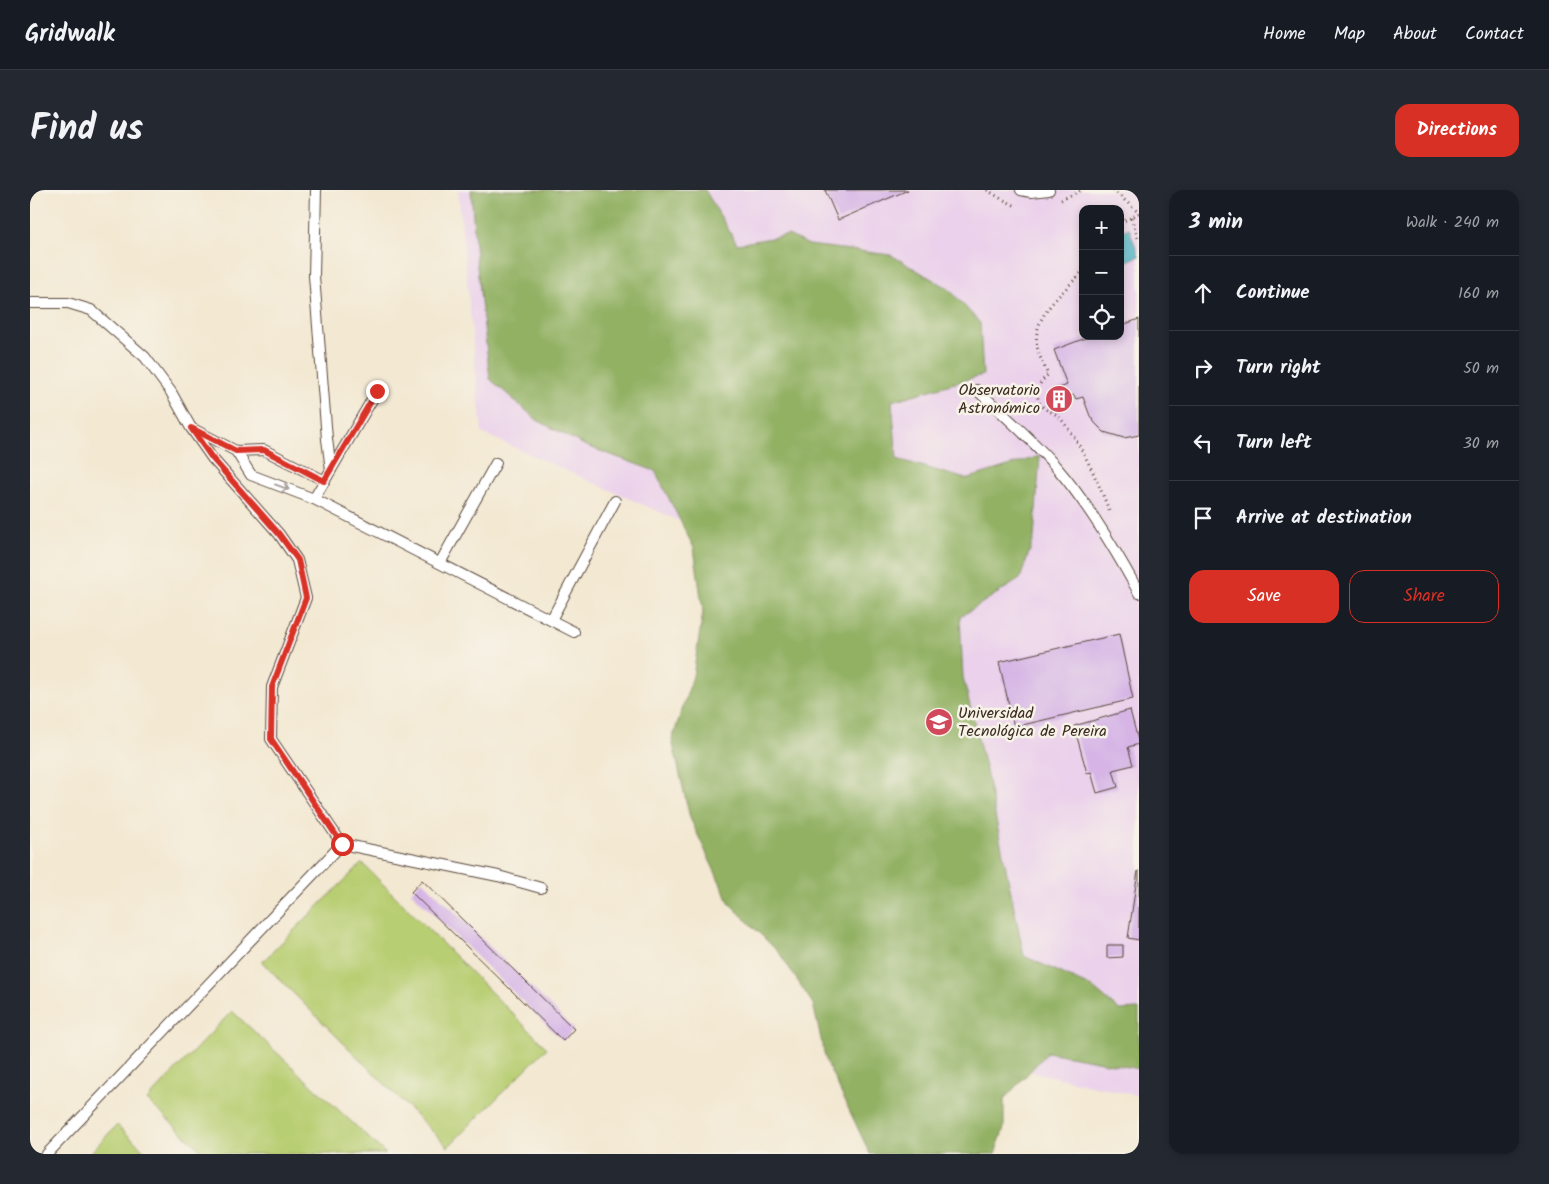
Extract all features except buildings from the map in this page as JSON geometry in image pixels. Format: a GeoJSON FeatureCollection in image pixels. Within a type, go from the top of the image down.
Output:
{"type":"FeatureCollection","features":[{"type":"Feature","properties":{"kind":"lane"},"geometry":{"type":"LineString","coordinates":[[316,190],[314,276],[331,470]]}},
{"type":"Feature","properties":{"kind":"lane"},"geometry":{"type":"LineString","coordinates":[[1021,190],[1031,192],[1048,190]]}},
{"type":"Feature","properties":{"kind":"lane"},"geometry":{"type":"LineString","coordinates":[[30,303],[68,303],[90,310],[145,357],[171,392],[191,428],[212,458],[279,534],[298,560],[306,598],[272,687],[271,739],[342,844],[498,876],[541,888]]}},
{"type":"Feature","properties":{"kind":"lane"},"geometry":{"type":"LineString","coordinates":[[977,390],[1043,452],[1074,488],[1123,564],[1139,593]]}},
{"type":"Feature","properties":{"kind":"lane"},"geometry":{"type":"LineString","coordinates":[[314,498],[377,391]]}},
{"type":"Feature","properties":{"kind":"lane"},"geometry":{"type":"LineString","coordinates":[[191,428],[236,451],[264,450],[324,481]]}},
{"type":"Feature","properties":{"kind":"lane"},"geometry":{"type":"LineString","coordinates":[[236,451],[251,475],[314,498],[574,632]]}},
{"type":"Feature","properties":{"kind":"lane"},"geometry":{"type":"LineString","coordinates":[[440,563],[496,463]]}},
{"type":"Feature","properties":{"kind":"lane"},"geometry":{"type":"LineString","coordinates":[[551,620],[615,502]]}},
{"type":"Feature","properties":{"kind":"lane"},"geometry":{"type":"LineString","coordinates":[[47,1154],[342,844]]}},
{"type":"Feature","properties":{"kind":"path"},"geometry":{"type":"LineString","coordinates":[[1072,196],[1081,190]]}},
{"type":"Feature","properties":{"kind":"path"},"geometry":{"type":"LineString","coordinates":[[1113,190],[1139,213],[1124,221]]}},
{"type":"Feature","properties":{"kind":"path"},"geometry":{"type":"LineString","coordinates":[[1131,218],[1139,242]]}},
{"type":"Feature","properties":{"kind":"path"},"geometry":{"type":"LineString","coordinates":[[1079,274],[1046,311],[1036,332],[1037,347],[1048,375],[1040,384],[1038,395],[1039,402],[1045,410],[1058,416],[1074,437],[1092,471],[1107,506]]}},
{"type":"Feature","properties":{"kind":"shaded area","name":"Universidad Tecnológica de Pereira"},"geometry":{"type":"Polygon","coordinates":[[[458,190],[1139,190],[1139,1096],[869,1035],[763,640],[693,527],[482,433],[458,190]]]}},
{"type":"Feature","properties":{"kind":"green space","name":"Universidad Tecnológica de Pereira"},"geometry":{"type":"Polygon","coordinates":[[[471,190],[705,190],[737,244],[788,235],[809,245],[891,255],[949,289],[980,323],[983,375],[892,401],[897,459],[966,479],[1040,456],[1034,538],[1020,579],[960,617],[963,677],[986,771],[1024,956],[1092,987],[1119,1010],[1139,1009],[1139,1069],[1048,1052],[1004,1099],[1004,1128],[995,1154],[870,1154],[826,1061],[813,1004],[780,954],[730,904],[690,818],[672,740],[693,676],[703,612],[694,548],[655,471],[584,445],[537,420],[490,379],[476,258],[471,190]]]}},
{"type":"Feature","properties":{"kind":"green space"},"geometry":{"type":"Polygon","coordinates":[[[362,863],[547,1048],[448,1147],[262,962],[362,863]]]}},
{"type":"Feature","properties":{"kind":"green space"},"geometry":{"type":"Polygon","coordinates":[[[232,1011],[386,1154],[205,1154],[147,1100],[232,1011]]]}},
{"type":"Feature","properties":{"kind":"green space"},"geometry":{"type":"Polygon","coordinates":[[[117,1125],[148,1154],[89,1154],[117,1125]]]}},
{"type":"Feature","properties":{"kind":"water"},"geometry":{"type":"Polygon","coordinates":[[[1129,228],[1139,256],[1124,262],[1124,250],[1124,230],[1129,228]]]}},
{"type":"Feature","properties":{"kind":"place","name":"Observatorio Astronómico"},"geometry":{"type":"Point","coordinates":[1059,399]}},
{"type":"Feature","properties":{"kind":"place","name":"Universidad Tecnológica de Pereira"},"geometry":{"type":"Point","coordinates":[939,722]}},
{"type":"Feature","properties":{"kind":"route"},"geometry":{"type":"LineString","coordinates":[[342,844],[271,739],[272,687],[306,598],[298,560],[279,534],[212,458],[191,428],[236,451],[264,450],[324,481],[377,391]]}}]}
